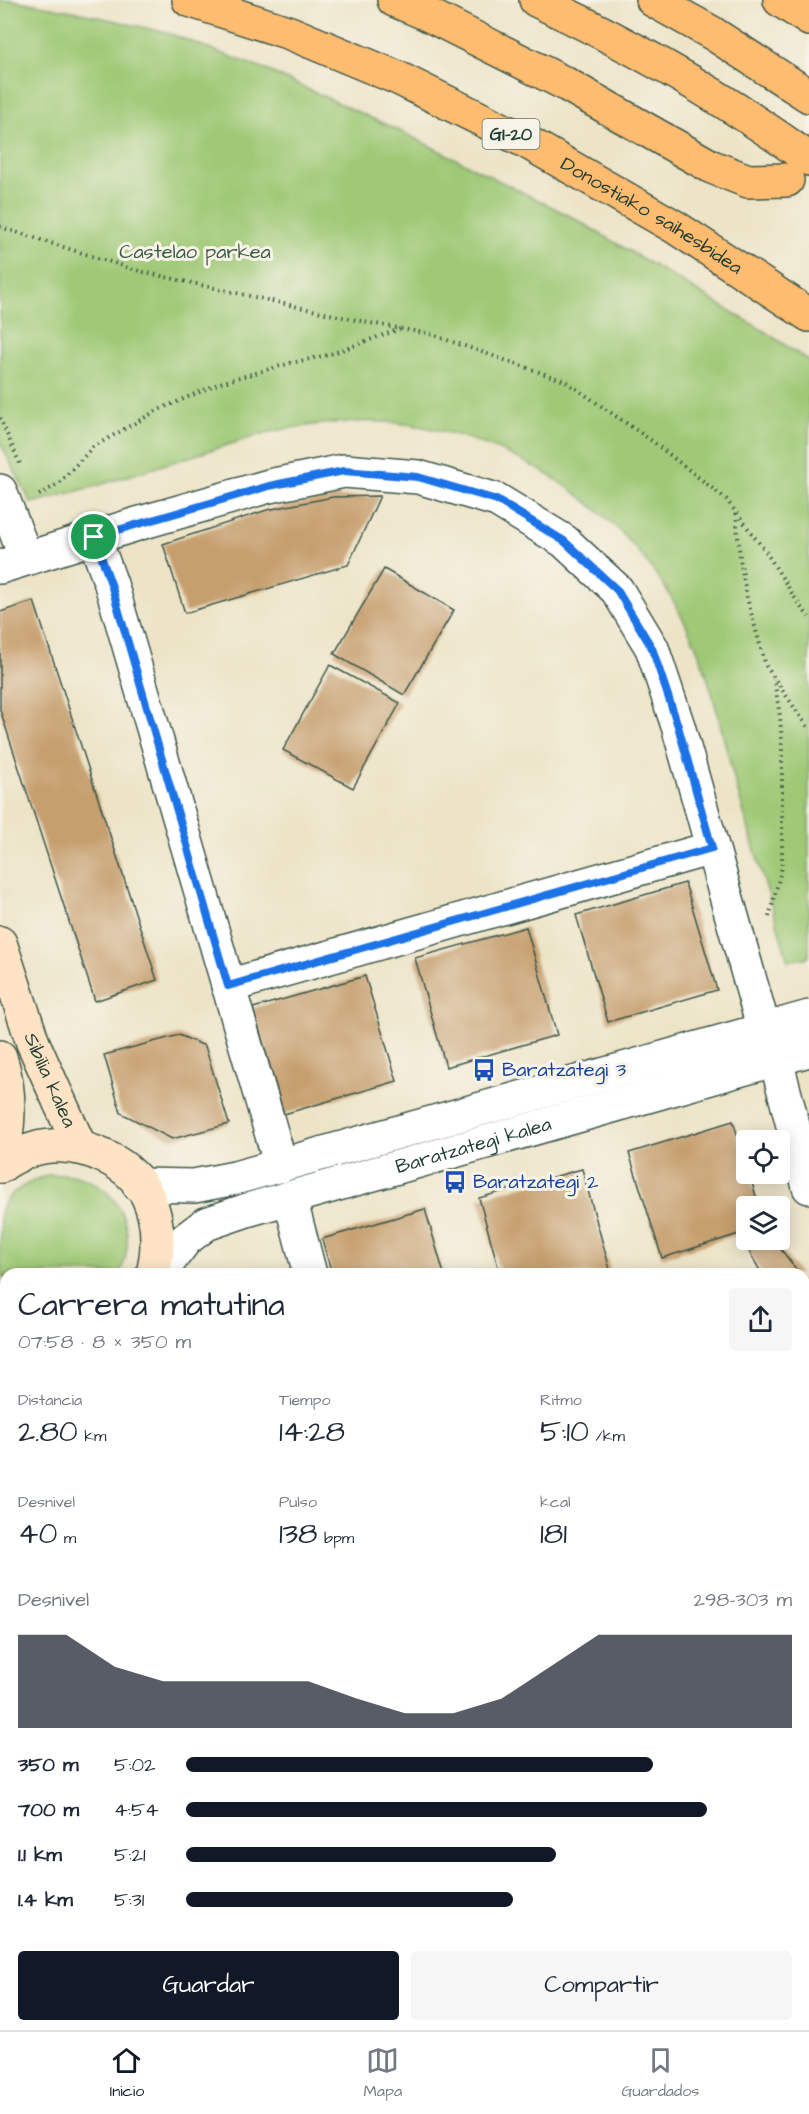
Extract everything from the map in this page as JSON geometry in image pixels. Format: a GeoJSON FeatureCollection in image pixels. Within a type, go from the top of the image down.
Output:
{"type":"FeatureCollection","features":[{"type":"Feature","properties":{"kind":"highway","name":"Donostiako saihesbidea"},"geometry":{"type":"LineString","coordinates":[[189,0],[290,33],[398,78],[527,142],[675,227],[809,315]]}},
{"type":"Feature","properties":{"kind":"highway"},"geometry":{"type":"LineString","coordinates":[[394,0],[564,83],[712,167],[748,181],[798,170],[783,140],[687,80],[588,25],[536,0]]}},
{"type":"Feature","properties":{"kind":"highway"},"geometry":{"type":"LineString","coordinates":[[653,0],[712,33],[809,96]]}},
{"type":"Feature","properties":{"kind":"highway"},"geometry":{"type":"LineString","coordinates":[[780,0],[809,19]]}},
{"type":"Feature","properties":{"kind":"main road","name":"Sibilia kalea"},"geometry":{"type":"LineString","coordinates":[[0,943],[33,1043],[80,1148]]}},
{"type":"Feature","properties":{"kind":"main road","name":"Sibilia kalea"},"geometry":{"type":"LineString","coordinates":[[0,1057],[9,1100],[8,1134],[0,1166]]}},
{"type":"Feature","properties":{"kind":"main road"},"geometry":{"type":"LineString","coordinates":[[0,1166],[23,1153],[51,1146],[80,1148],[110,1159],[133,1177],[148,1197],[156,1226],[158,1253],[154,1268]]}},
{"type":"Feature","properties":{"kind":"street"},"geometry":{"type":"LineString","coordinates":[[0,491],[13,563],[269,486],[344,471],[418,477],[497,500],[564,541],[617,590],[652,648],[678,726],[764,1030]]}},
{"type":"Feature","properties":{"kind":"street"},"geometry":{"type":"LineString","coordinates":[[94,537],[111,584],[281,1166]]}},
{"type":"Feature","properties":{"kind":"street"},"geometry":{"type":"LineString","coordinates":[[228,986],[712,848]]}},
{"type":"Feature","properties":{"kind":"street","name":"Baratzategi kalea"},"geometry":{"type":"LineString","coordinates":[[140,1185],[194,1186],[235,1178],[809,1017]]}},
{"type":"Feature","properties":{"kind":"street"},"geometry":{"type":"LineString","coordinates":[[809,1033],[792,1038],[781,1046],[776,1060],[809,1187]]}},
{"type":"Feature","properties":{"kind":"street","name":"Baratzategi kalea"},"geometry":{"type":"LineString","coordinates":[[164,1268],[186,1239],[206,1224],[809,1050]]}},
{"type":"Feature","properties":{"kind":"street"},"geometry":{"type":"LineString","coordinates":[[290,1198],[308,1268]]}},
{"type":"Feature","properties":{"kind":"path"},"geometry":{"type":"LineString","coordinates":[[0,227],[139,271],[365,322],[430,334],[565,381],[652,441],[726,499],[766,552],[809,617]]}},
{"type":"Feature","properties":{"kind":"path"},"geometry":{"type":"LineString","coordinates":[[35,497],[58,484],[93,447],[156,411],[220,383],[328,355],[402,328]]}},
{"type":"Feature","properties":{"kind":"path"},"geometry":{"type":"LineString","coordinates":[[0,418],[22,467]]}},
{"type":"Feature","properties":{"kind":"path"},"geometry":{"type":"LineString","coordinates":[[736,512],[747,598],[766,666],[809,729]]}},
{"type":"Feature","properties":{"kind":"path"},"geometry":{"type":"LineString","coordinates":[[769,917],[782,867],[781,733],[774,678]]}},
{"type":"Feature","properties":{"kind":"green space","name":"Castelao parkea"},"geometry":{"type":"Polygon","coordinates":[[[0,0],[73,11],[168,33],[266,70],[402,132],[572,217],[764,331],[809,361],[809,957],[788,961],[707,676],[695,644],[674,603],[649,565],[620,531],[587,502],[550,476],[511,455],[469,439],[424,427],[385,422],[345,422],[266,433],[93,487],[31,503],[0,442],[0,0]]]}},
{"type":"Feature","properties":{"kind":"green space"},"geometry":{"type":"Polygon","coordinates":[[[48,1175],[72,1175],[89,1180],[102,1189],[113,1199],[126,1226],[127,1241],[122,1268],[2,1268],[0,1212],[8,1198],[27,1184],[48,1175]]]}},
{"type":"Feature","properties":{"kind":"building"},"geometry":{"type":"Polygon","coordinates":[[[380,496],[348,565],[185,613],[163,544],[267,510],[333,497],[380,496]]]}},
{"type":"Feature","properties":{"kind":"building"},"geometry":{"type":"Polygon","coordinates":[[[384,569],[454,610],[404,695],[334,654],[384,569]]]}},
{"type":"Feature","properties":{"kind":"building"},"geometry":{"type":"Polygon","coordinates":[[[34,601],[157,980],[95,1001],[0,710],[0,612],[34,601]]]}},
{"type":"Feature","properties":{"kind":"building"},"geometry":{"type":"Polygon","coordinates":[[[330,665],[400,703],[353,788],[283,750],[330,665]]]}},
{"type":"Feature","properties":{"kind":"building"},"geometry":{"type":"Polygon","coordinates":[[[685,883],[717,990],[608,1022],[576,915],[685,883]]]}},
{"type":"Feature","properties":{"kind":"building"},"geometry":{"type":"Polygon","coordinates":[[[526,927],[557,1035],[446,1067],[415,958],[526,927]]]}},
{"type":"Feature","properties":{"kind":"building"},"geometry":{"type":"Polygon","coordinates":[[[365,976],[397,1081],[284,1114],[253,1008],[365,976]]]}},
{"type":"Feature","properties":{"kind":"building"},"geometry":{"type":"Polygon","coordinates":[[[179,1035],[205,1046],[229,1124],[172,1139],[121,1113],[104,1055],[179,1035]]]}},
{"type":"Feature","properties":{"kind":"building"},"geometry":{"type":"Polygon","coordinates":[[[733,1121],[736,1131],[736,1184],[752,1184],[756,1196],[736,1196],[736,1235],[662,1258],[629,1153],[733,1121]]]}},
{"type":"Feature","properties":{"kind":"building"},"geometry":{"type":"Polygon","coordinates":[[[582,1169],[610,1268],[498,1268],[479,1198],[582,1169]]]}},
{"type":"Feature","properties":{"kind":"building"},"geometry":{"type":"Polygon","coordinates":[[[425,1209],[442,1268],[330,1268],[322,1239],[425,1209]]]}},
{"type":"Feature","properties":{"kind":"building"},"geometry":{"type":"Polygon","coordinates":[[[748,1250],[781,1250],[795,1268],[759,1268],[748,1250]]]}},
{"type":"Feature","properties":{"kind":"place","name":"Baratzategi 3"},"geometry":{"type":"Point","coordinates":[484,1070]}},
{"type":"Feature","properties":{"kind":"place","name":"Baratzategi 2"},"geometry":{"type":"Point","coordinates":[455,1182]}},
{"type":"Feature","properties":{"kind":"route"},"geometry":{"type":"LineString","coordinates":[[344,471],[418,477],[497,500],[564,541],[617,590],[652,648],[678,726],[712,848],[228,986],[111,584],[94,537],[269,486],[344,471]]}}]}
